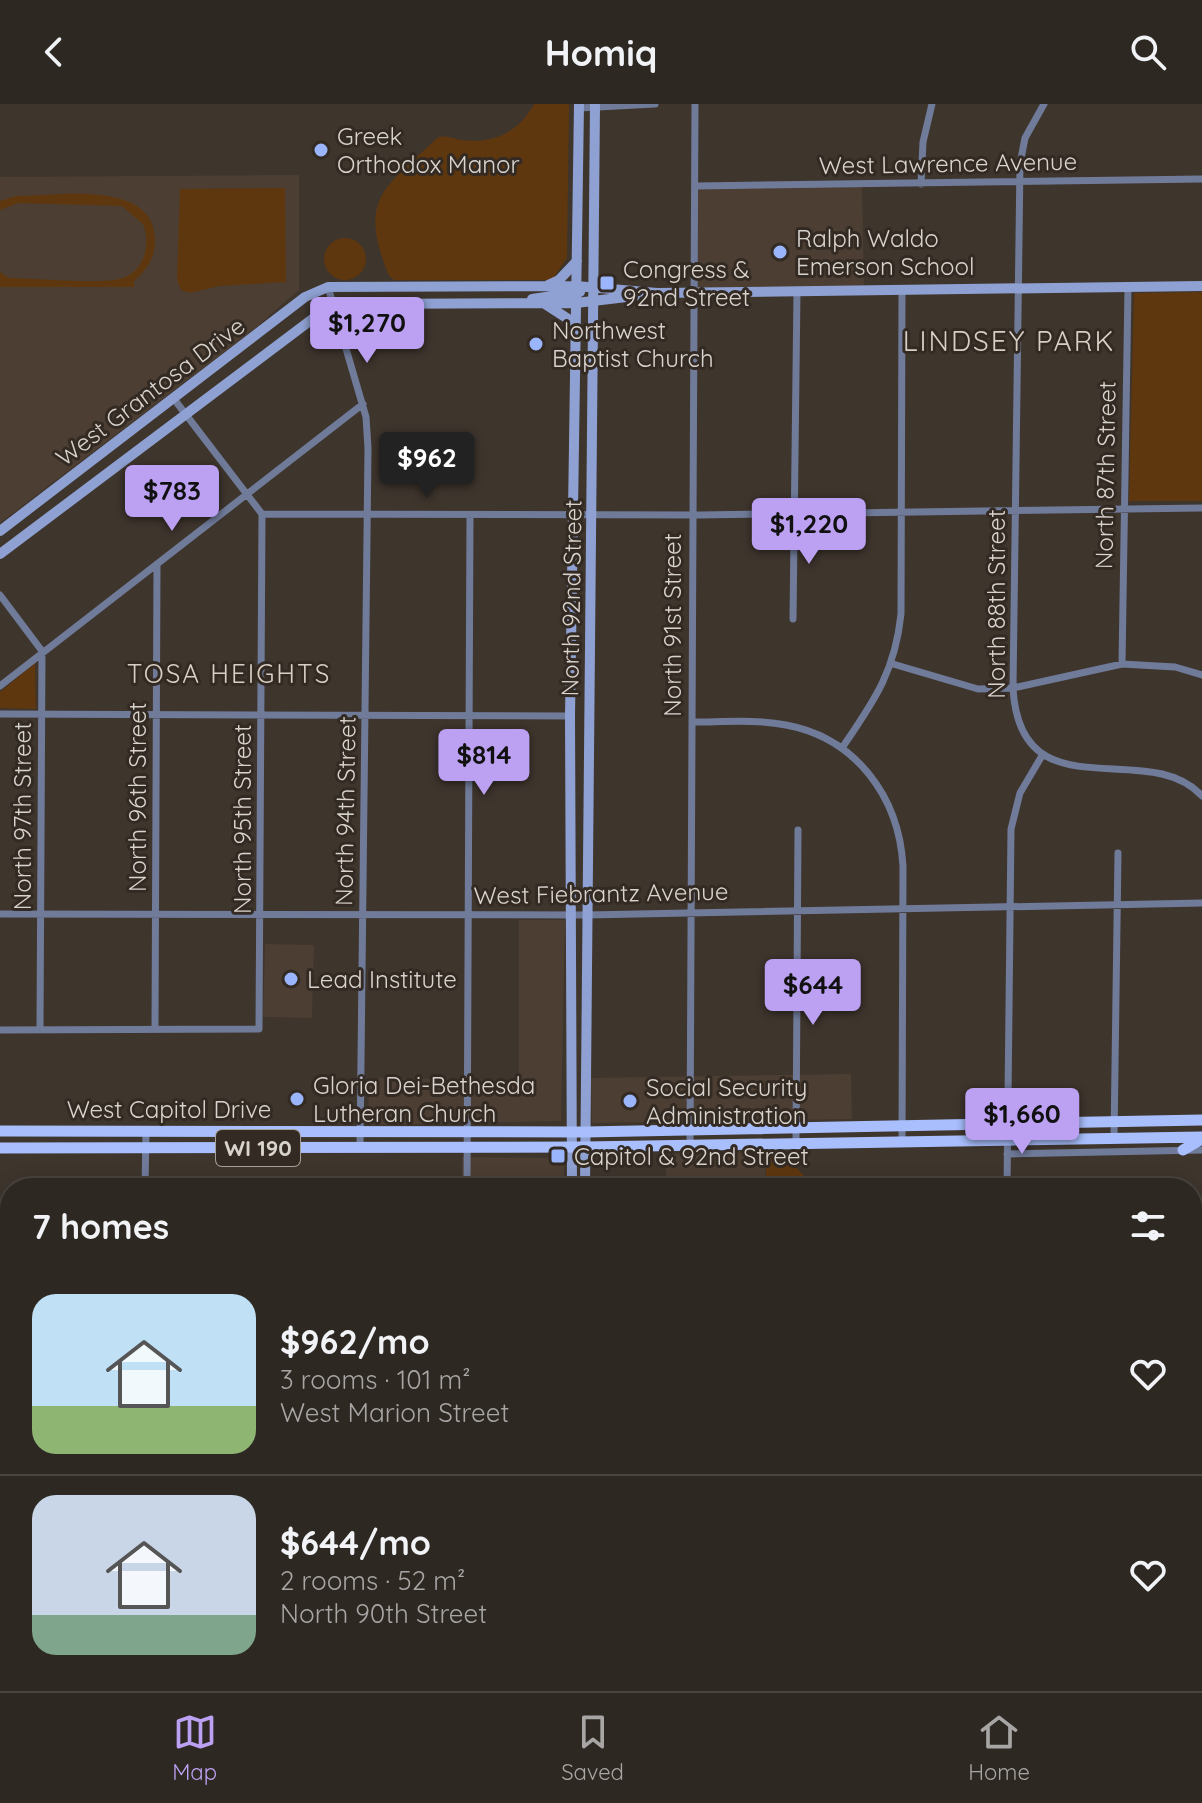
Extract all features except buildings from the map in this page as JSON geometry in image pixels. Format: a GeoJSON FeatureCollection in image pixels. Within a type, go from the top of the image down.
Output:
{"type":"FeatureCollection","features":[{"type":"Feature","properties":{"kind":"main road","name":"North 92nd Street"},"geometry":{"type":"LineString","coordinates":[[572,1178],[570,716],[579,106]]}},
{"type":"Feature","properties":{"kind":"main road","name":"North 92nd Street"},"geometry":{"type":"LineString","coordinates":[[585,1178],[595,106]]}},
{"type":"Feature","properties":{"kind":"main road"},"geometry":{"type":"LineString","coordinates":[[547,286],[559,280],[577,261]]}},
{"type":"Feature","properties":{"kind":"main road"},"geometry":{"type":"LineString","coordinates":[[328,287],[547,286],[593,301],[694,292],[1202,286]]}},
{"type":"Feature","properties":{"kind":"main road","name":"West Grantosa Drive"},"geometry":{"type":"LineString","coordinates":[[0,531],[305,297],[328,287]]}},
{"type":"Feature","properties":{"kind":"main road"},"geometry":{"type":"LineString","coordinates":[[333,307],[543,303],[593,288],[657,293]]}},
{"type":"Feature","properties":{"kind":"main road"},"geometry":{"type":"LineString","coordinates":[[522,302],[576,293]]}},
{"type":"Feature","properties":{"kind":"main road"},"geometry":{"type":"LineString","coordinates":[[543,303],[576,324]]}},
{"type":"Feature","properties":{"kind":"main road","name":"West Grantosa Drive"},"geometry":{"type":"LineString","coordinates":[[0,554],[308,319],[333,307]]}},
{"type":"Feature","properties":{"kind":"main road","name":"West Capitol Drive"},"geometry":{"type":"LineString","coordinates":[[585,1140],[650,1130],[1202,1120]]}},
{"type":"Feature","properties":{"kind":"main road","name":"West Capitol Drive"},"geometry":{"type":"LineString","coordinates":[[0,1131],[466,1131],[690,1146],[1202,1138]]}},
{"type":"Feature","properties":{"kind":"main road"},"geometry":{"type":"LineString","coordinates":[[1183,1150],[1202,1138]]}},
{"type":"Feature","properties":{"kind":"main road","name":"West Capitol Drive"},"geometry":{"type":"LineString","coordinates":[[0,1148],[529,1148],[571,1139]]}},
{"type":"Feature","properties":{"kind":"street"},"geometry":{"type":"LineString","coordinates":[[579,106],[655,104]]}},
{"type":"Feature","properties":{"kind":"street","name":"North 91st Street"},"geometry":{"type":"LineString","coordinates":[[690,1146],[695,104]]}},
{"type":"Feature","properties":{"kind":"street"},"geometry":{"type":"LineString","coordinates":[[921,184],[923,142],[932,104]]}},
{"type":"Feature","properties":{"kind":"street","name":"North 88th Street"},"geometry":{"type":"LineString","coordinates":[[1043,104],[1025,138],[1019,182],[1013,688],[1017,715],[1028,738],[1043,754]]}},
{"type":"Feature","properties":{"kind":"street","name":"West Lawrence Avenue"},"geometry":{"type":"LineString","coordinates":[[695,186],[1202,179]]}},
{"type":"Feature","properties":{"kind":"street","name":"North 94th Street"},"geometry":{"type":"LineString","coordinates":[[328,287],[363,404],[368,448],[360,1148]]}},
{"type":"Feature","properties":{"kind":"street","name":"North 87th Street"},"geometry":{"type":"LineString","coordinates":[[1122,664],[1128,287]]}},
{"type":"Feature","properties":{"kind":"street"},"geometry":{"type":"LineString","coordinates":[[842,748],[884,686],[893,664],[901,614],[902,290]]}},
{"type":"Feature","properties":{"kind":"street"},"geometry":{"type":"LineString","coordinates":[[793,619],[797,291]]}},
{"type":"Feature","properties":{"kind":"street"},"geometry":{"type":"LineString","coordinates":[[174,399],[262,514],[692,515],[1202,508]]}},
{"type":"Feature","properties":{"kind":"street"},"geometry":{"type":"LineString","coordinates":[[0,686],[363,404]]}},
{"type":"Feature","properties":{"kind":"street","name":"North 95th Street"},"geometry":{"type":"LineString","coordinates":[[155,1029],[259,1029],[262,514]]}},
{"type":"Feature","properties":{"kind":"street"},"geometry":{"type":"LineString","coordinates":[[467,1178],[470,516]]}},
{"type":"Feature","properties":{"kind":"street","name":"North 96th Street"},"geometry":{"type":"LineString","coordinates":[[155,1029],[157,564]]}},
{"type":"Feature","properties":{"kind":"street"},"geometry":{"type":"LineString","coordinates":[[0,595],[42,651]]}},
{"type":"Feature","properties":{"kind":"street","name":"North 97th Street"},"geometry":{"type":"LineString","coordinates":[[40,1029],[42,651]]}},
{"type":"Feature","properties":{"kind":"street"},"geometry":{"type":"LineString","coordinates":[[893,664],[978,689],[1013,688],[1122,664],[1175,667],[1202,675]]}},
{"type":"Feature","properties":{"kind":"street"},"geometry":{"type":"LineString","coordinates":[[0,714],[570,716]]}},
{"type":"Feature","properties":{"kind":"street"},"geometry":{"type":"LineString","coordinates":[[692,722],[787,725],[842,748],[875,780],[897,822],[902,847],[903,909],[902,1142]]}},
{"type":"Feature","properties":{"kind":"street"},"geometry":{"type":"LineString","coordinates":[[1007,1178],[1010,907],[1015,807],[1026,779],[1043,754],[1067,766],[1156,773],[1189,785],[1202,796]]}},
{"type":"Feature","properties":{"kind":"street"},"geometry":{"type":"LineString","coordinates":[[796,1144],[798,830]]}},
{"type":"Feature","properties":{"kind":"street"},"geometry":{"type":"LineString","coordinates":[[1114,1138],[1118,853]]}},
{"type":"Feature","properties":{"kind":"street","name":"West Fiebrantz Avenue"},"geometry":{"type":"LineString","coordinates":[[0,914],[587,915],[1202,903]]}},
{"type":"Feature","properties":{"kind":"street"},"geometry":{"type":"LineString","coordinates":[[0,1030],[155,1029]]}},
{"type":"Feature","properties":{"kind":"street"},"geometry":{"type":"LineString","coordinates":[[145,1178],[146,1131]]}},
{"type":"Feature","properties":{"kind":"street"},"geometry":{"type":"LineString","coordinates":[[1007,1154],[1202,1150]]}},
{"type":"Feature","properties":{"kind":"shaded area"},"geometry":{"type":"Polygon","coordinates":[[[534,104],[569,104],[567,258],[552,280],[394,280],[389,276],[380,250],[376,212],[389,184],[437,138],[473,141],[494,138],[513,129],[534,104]]]}},
{"type":"Feature","properties":{"kind":"shaded area"},"geometry":{"type":"Polygon","coordinates":[[[299,175],[299,290],[254,329],[0,523],[0,177],[299,175]]]}},
{"type":"Feature","properties":{"kind":"shaded area","name":"Ralph Waldo Emerson School"},"geometry":{"type":"Polygon","coordinates":[[[862,184],[864,290],[694,292],[695,186],[862,184]]]}},
{"type":"Feature","properties":{"kind":"shaded area"},"geometry":{"type":"Polygon","coordinates":[[[285,188],[286,282],[219,286],[190,293],[181,290],[177,280],[180,189],[285,188]]]}},
{"type":"Feature","properties":{"kind":"shaded area"},"geometry":{"type":"Polygon","coordinates":[[[99,195],[138,207],[150,219],[155,238],[150,262],[134,281],[134,287],[0,287],[0,272],[9,278],[85,281],[123,278],[137,269],[146,247],[143,224],[122,206],[18,203],[0,210],[0,201],[16,196],[99,195]]]}},
{"type":"Feature","properties":{"kind":"shaded area"},"geometry":{"type":"Polygon","coordinates":[[[345,238],[360,244],[366,259],[360,274],[345,280],[330,274],[324,259],[330,244],[345,238]]]}},
{"type":"Feature","properties":{"kind":"shaded area"},"geometry":{"type":"Polygon","coordinates":[[[1202,292],[1202,501],[1129,501],[1134,293],[1202,292]]]}},
{"type":"Feature","properties":{"kind":"shaded area"},"geometry":{"type":"Polygon","coordinates":[[[35,663],[36,709],[0,708],[0,692],[35,663]]]}},
{"type":"Feature","properties":{"kind":"shaded area"},"geometry":{"type":"Polygon","coordinates":[[[519,920],[565,920],[561,1121],[368,1125],[369,1078],[519,1080],[519,920]]]}},
{"type":"Feature","properties":{"kind":"shaded area"},"geometry":{"type":"Polygon","coordinates":[[[265,944],[314,945],[312,1018],[263,1017],[265,944]]]}},
{"type":"Feature","properties":{"kind":"shaded area"},"geometry":{"type":"Polygon","coordinates":[[[851,1074],[852,1119],[592,1123],[591,1078],[851,1074]]]}},
{"type":"Feature","properties":{"kind":"shaded area"},"geometry":{"type":"Polygon","coordinates":[[[765,1152],[766,1178],[666,1178],[666,1154],[765,1152]]]}},
{"type":"Feature","properties":{"kind":"shaded area"},"geometry":{"type":"Polygon","coordinates":[[[766,1155],[784,1155],[806,1178],[766,1178],[766,1155]]]}},
{"type":"Feature","properties":{"kind":"shaded area"},"geometry":{"type":"Polygon","coordinates":[[[462,1157],[564,1158],[564,1178],[462,1178],[462,1157]]]}},
{"type":"Feature","properties":{"kind":"place","name":"Greek Orthodox Manor"},"geometry":{"type":"Point","coordinates":[321,150]}},
{"type":"Feature","properties":{"kind":"place","name":"Ralph Waldo Emerson School"},"geometry":{"type":"Point","coordinates":[780,252]}},
{"type":"Feature","properties":{"kind":"place","name":"Congress & 92nd Street"},"geometry":{"type":"Point","coordinates":[607,283]}},
{"type":"Feature","properties":{"kind":"place","name":"Northwest Baptist Church"},"geometry":{"type":"Point","coordinates":[536,344]}},
{"type":"Feature","properties":{"kind":"place","name":"Lead Institute"},"geometry":{"type":"Point","coordinates":[291,979]}},
{"type":"Feature","properties":{"kind":"place","name":"Gloria Dei-Bethesda Lutheran Church"},"geometry":{"type":"Point","coordinates":[297,1099]}},
{"type":"Feature","properties":{"kind":"place","name":"Social Security Administration"},"geometry":{"type":"Point","coordinates":[630,1101]}},
{"type":"Feature","properties":{"kind":"place","name":"Capitol & 92nd Street"},"geometry":{"type":"Point","coordinates":[558,1156]}},
{"type":"Feature","properties":{"kind":"district","name":"LINDSEY PARK"},"geometry":{"type":"Point","coordinates":[1009,340]}},
{"type":"Feature","properties":{"kind":"district","name":"TOSA HEIGHTS"},"geometry":{"type":"Point","coordinates":[229,673]}}]}
